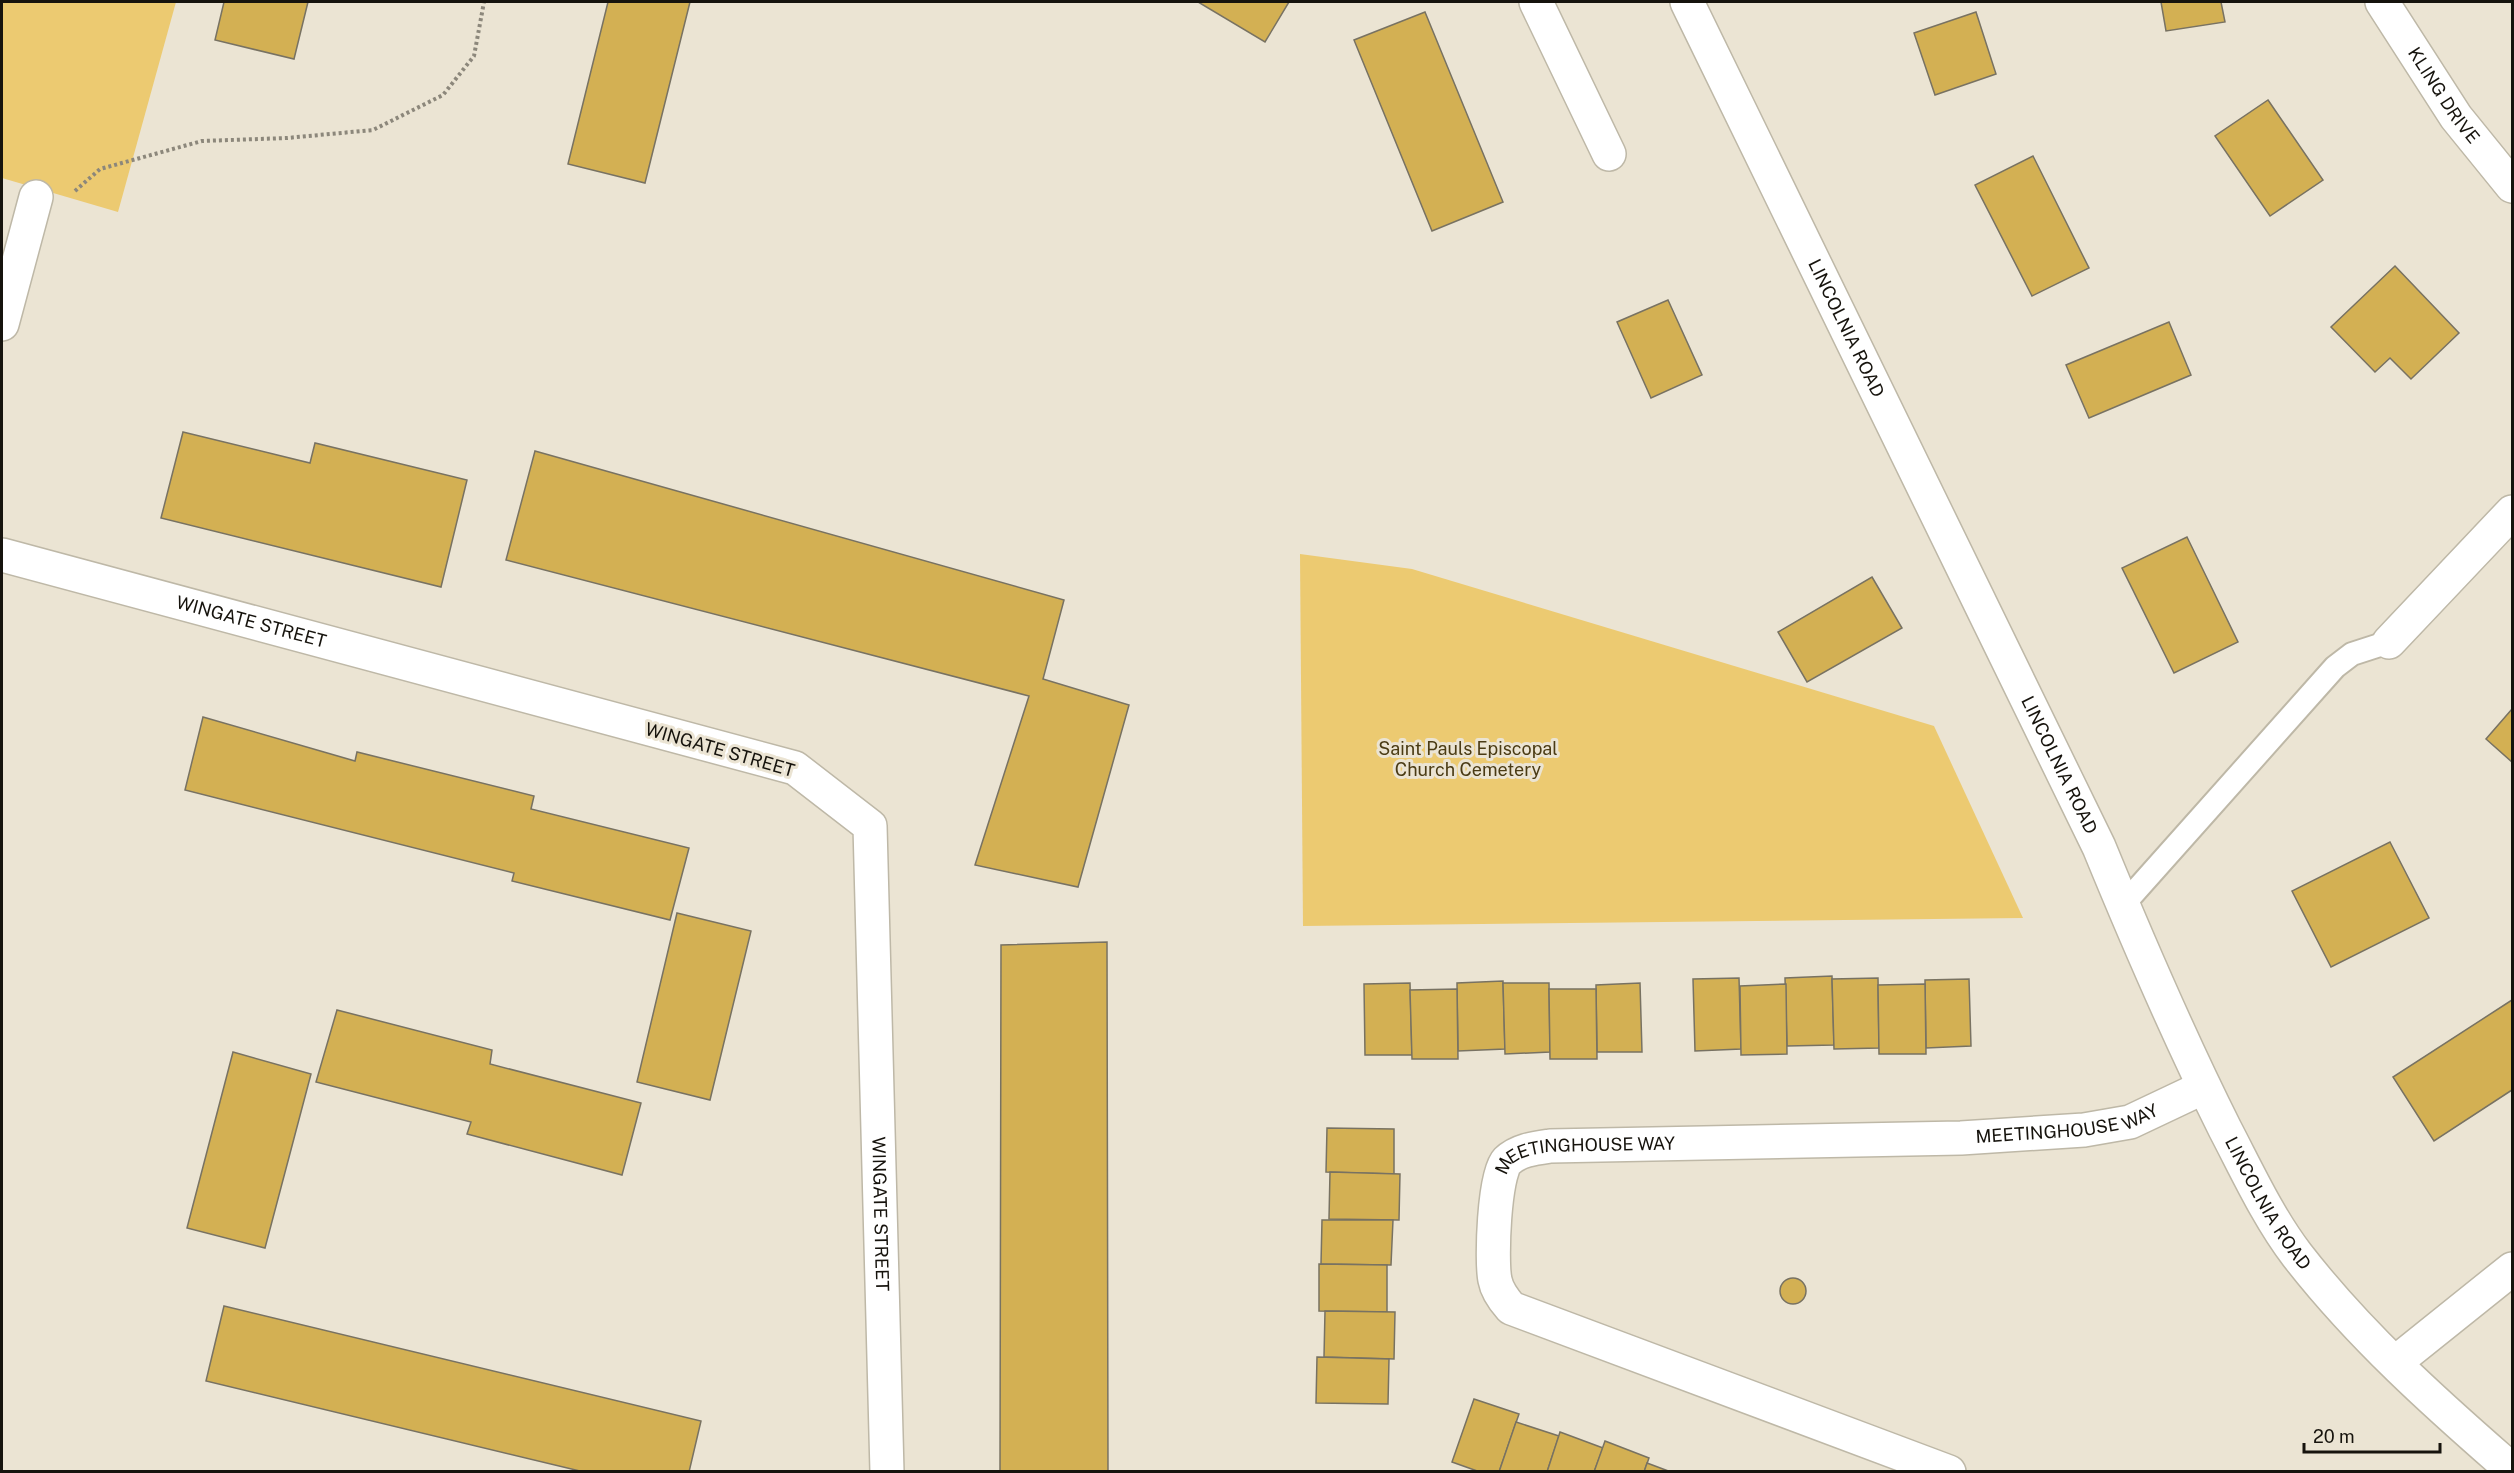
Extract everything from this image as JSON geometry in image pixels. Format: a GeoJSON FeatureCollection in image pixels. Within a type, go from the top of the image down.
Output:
{"type":"FeatureCollection","features":[{"type":"Feature","properties":{"kind":"street"},"geometry":{"type":"LineString","coordinates":[[1536,2],[1609,154]]}},
{"type":"Feature","properties":{"kind":"street","name":"LINCOLNIA ROAD"},"geometry":{"type":"LineString","coordinates":[[1687,2],[2090,826],[2204,1087],[2252,1182],[2296,1253],[2347,1315],[2458,1423],[2512,1470]]}},
{"type":"Feature","properties":{"kind":"street","name":"KLING DRIVE"},"geometry":{"type":"LineString","coordinates":[[2382,2],[2457,117],[2512,186]]}},
{"type":"Feature","properties":{"kind":"street"},"geometry":{"type":"LineString","coordinates":[[2,324],[36,197]]}},
{"type":"Feature","properties":{"kind":"street"},"geometry":{"type":"LineString","coordinates":[[2389,642],[2512,512]]}},
{"type":"Feature","properties":{"kind":"street","name":"WINGATE STREET"},"geometry":{"type":"LineString","coordinates":[[2,555],[795,768],[870,826],[887,1472]]}},
{"type":"Feature","properties":{"kind":"street","name":"MEETINGHOUSE WAY"},"geometry":{"type":"LineString","coordinates":[[1949,1472],[1511,1308],[1495,1282],[1494,1267],[1497,1185],[1500,1172],[1507,1161],[1532,1148],[1550,1146],[1961,1138],[2084,1130],[2130,1122],[2204,1087]]}},
{"type":"Feature","properties":{"kind":"street"},"geometry":{"type":"LineString","coordinates":[[2396,1362],[2512,1269]]}},
{"type":"Feature","properties":{"kind":"lane"},"geometry":{"type":"LineString","coordinates":[[2123,905],[2335,667],[2352,654],[2389,642]]}},
{"type":"Feature","properties":{"kind":"path"},"geometry":{"type":"LineString","coordinates":[[26,233],[100,169],[202,141],[287,138],[373,130],[443,95],[474,56],[484,2]]}},
{"type":"Feature","properties":{"kind":"green space"},"geometry":{"type":"Polygon","coordinates":[[[2,2],[176,2],[118,212],[2,178],[2,2]]]}},
{"type":"Feature","properties":{"kind":"green space","name":"Saint Pauls Episcopal Church Cemetery"},"geometry":{"type":"Polygon","coordinates":[[[1300,554],[1412,569],[1934,726],[2023,918],[1303,926],[1300,554]]]}},
{"type":"Feature","properties":{"kind":"building"},"geometry":{"type":"Polygon","coordinates":[[[224,2],[308,2],[294,59],[215,40],[224,2]]]}},
{"type":"Feature","properties":{"kind":"building"},"geometry":{"type":"Polygon","coordinates":[[[608,2],[690,2],[645,183],[568,164],[608,2]]]}},
{"type":"Feature","properties":{"kind":"building"},"geometry":{"type":"Polygon","coordinates":[[[1198,2],[1289,2],[1265,42],[1198,2]]]}},
{"type":"Feature","properties":{"kind":"building"},"geometry":{"type":"Polygon","coordinates":[[[2161,2],[2221,2],[2225,22],[2166,31],[2161,2]]]}},
{"type":"Feature","properties":{"kind":"building"},"geometry":{"type":"Polygon","coordinates":[[[1425,12],[1503,202],[1432,231],[1354,40],[1425,12]]]}},
{"type":"Feature","properties":{"kind":"building"},"geometry":{"type":"Polygon","coordinates":[[[1976,12],[1996,74],[1935,95],[1914,33],[1976,12]]]}},
{"type":"Feature","properties":{"kind":"building"},"geometry":{"type":"Polygon","coordinates":[[[2268,100],[2323,180],[2270,216],[2215,136],[2268,100]]]}},
{"type":"Feature","properties":{"kind":"building"},"geometry":{"type":"Polygon","coordinates":[[[2033,156],[2089,268],[2032,296],[1975,185],[2033,156]]]}},
{"type":"Feature","properties":{"kind":"building"},"geometry":{"type":"Polygon","coordinates":[[[2395,266],[2459,333],[2411,379],[2390,358],[2375,372],[2331,327],[2395,266]]]}},
{"type":"Feature","properties":{"kind":"building"},"geometry":{"type":"Polygon","coordinates":[[[1668,300],[1702,375],[1651,398],[1617,322],[1668,300]]]}},
{"type":"Feature","properties":{"kind":"building"},"geometry":{"type":"Polygon","coordinates":[[[2169,322],[2191,375],[2089,418],[2066,365],[2169,322]]]}},
{"type":"Feature","properties":{"kind":"building"},"geometry":{"type":"Polygon","coordinates":[[[183,432],[310,463],[315,443],[467,480],[441,587],[161,518],[183,432]]]}},
{"type":"Feature","properties":{"kind":"building"},"geometry":{"type":"Polygon","coordinates":[[[535,451],[1064,600],[1043,679],[1129,705],[1078,887],[975,865],[1029,696],[506,560],[535,451]]]}},
{"type":"Feature","properties":{"kind":"building"},"geometry":{"type":"Polygon","coordinates":[[[2187,537],[2238,642],[2174,673],[2122,568],[2187,537]]]}},
{"type":"Feature","properties":{"kind":"building"},"geometry":{"type":"Polygon","coordinates":[[[1872,577],[1902,628],[1807,682],[1778,632],[1872,577]]]}},
{"type":"Feature","properties":{"kind":"building"},"geometry":{"type":"Polygon","coordinates":[[[2512,709],[2512,762],[2486,739],[2512,709]]]}},
{"type":"Feature","properties":{"kind":"building"},"geometry":{"type":"Polygon","coordinates":[[[203,717],[355,761],[357,752],[534,796],[531,809],[689,848],[670,920],[512,881],[514,873],[185,790],[203,717]]]}},
{"type":"Feature","properties":{"kind":"building"},"geometry":{"type":"Polygon","coordinates":[[[2390,842],[2429,918],[2331,967],[2292,891],[2390,842]]]}},
{"type":"Feature","properties":{"kind":"building"},"geometry":{"type":"Polygon","coordinates":[[[677,913],[751,931],[710,1100],[637,1082],[677,913]]]}},
{"type":"Feature","properties":{"kind":"building"},"geometry":{"type":"Polygon","coordinates":[[[1107,942],[1108,1472],[1000,1472],[1001,945],[1107,942]]]}},
{"type":"Feature","properties":{"kind":"building"},"geometry":{"type":"Polygon","coordinates":[[[1832,976],[1834,1045],[1787,1046],[1785,978],[1832,976]]]}},
{"type":"Feature","properties":{"kind":"building"},"geometry":{"type":"Polygon","coordinates":[[[1739,978],[1741,1049],[1695,1051],[1693,979],[1739,978]]]}},
{"type":"Feature","properties":{"kind":"building"},"geometry":{"type":"Polygon","coordinates":[[[1878,978],[1879,1048],[1834,1049],[1832,979],[1878,978]]]}},
{"type":"Feature","properties":{"kind":"building"},"geometry":{"type":"Polygon","coordinates":[[[1969,979],[1971,1046],[1926,1048],[1925,980],[1969,979]]]}},
{"type":"Feature","properties":{"kind":"building"},"geometry":{"type":"Polygon","coordinates":[[[1503,981],[1505,1049],[1458,1051],[1457,983],[1503,981]]]}},
{"type":"Feature","properties":{"kind":"building"},"geometry":{"type":"Polygon","coordinates":[[[1410,983],[1412,1055],[1365,1055],[1364,984],[1410,983]]]}},
{"type":"Feature","properties":{"kind":"building"},"geometry":{"type":"Polygon","coordinates":[[[1503,983],[1549,983],[1550,1052],[1505,1054],[1503,983]]]}},
{"type":"Feature","properties":{"kind":"building"},"geometry":{"type":"Polygon","coordinates":[[[1640,983],[1642,1052],[1597,1052],[1596,985],[1640,983]]]}},
{"type":"Feature","properties":{"kind":"building"},"geometry":{"type":"Polygon","coordinates":[[[1786,984],[1787,1054],[1741,1055],[1740,986],[1786,984]]]}},
{"type":"Feature","properties":{"kind":"building"},"geometry":{"type":"Polygon","coordinates":[[[1925,984],[1926,1054],[1879,1054],[1878,985],[1925,984]]]}},
{"type":"Feature","properties":{"kind":"building"},"geometry":{"type":"Polygon","coordinates":[[[1457,989],[1458,1059],[1412,1059],[1410,990],[1457,989]]]}},
{"type":"Feature","properties":{"kind":"building"},"geometry":{"type":"Polygon","coordinates":[[[1549,989],[1596,989],[1597,1059],[1550,1059],[1549,989]]]}},
{"type":"Feature","properties":{"kind":"building"},"geometry":{"type":"Polygon","coordinates":[[[2512,1000],[2512,1090],[2434,1141],[2393,1077],[2512,1000]]]}},
{"type":"Feature","properties":{"kind":"building"},"geometry":{"type":"Polygon","coordinates":[[[337,1010],[492,1050],[490,1064],[641,1103],[622,1175],[467,1134],[471,1122],[316,1082],[337,1010]]]}},
{"type":"Feature","properties":{"kind":"building"},"geometry":{"type":"Polygon","coordinates":[[[233,1052],[311,1074],[265,1248],[187,1228],[233,1052]]]}},
{"type":"Feature","properties":{"kind":"building"},"geometry":{"type":"Polygon","coordinates":[[[1327,1128],[1394,1129],[1394,1174],[1326,1172],[1327,1128]]]}},
{"type":"Feature","properties":{"kind":"building"},"geometry":{"type":"Polygon","coordinates":[[[1330,1172],[1400,1174],[1399,1220],[1329,1219],[1330,1172]]]}},
{"type":"Feature","properties":{"kind":"building"},"geometry":{"type":"Polygon","coordinates":[[[1322,1220],[1393,1220],[1391,1265],[1321,1264],[1322,1220]]]}},
{"type":"Feature","properties":{"kind":"building"},"geometry":{"type":"Polygon","coordinates":[[[1319,1264],[1387,1265],[1387,1312],[1319,1311],[1319,1264]]]}},
{"type":"Feature","properties":{"kind":"building"},"geometry":{"type":"Polygon","coordinates":[[[1793,1278],[1802,1282],[1806,1291],[1802,1300],[1793,1304],[1784,1300],[1780,1291],[1784,1282],[1793,1278]]]}},
{"type":"Feature","properties":{"kind":"building"},"geometry":{"type":"Polygon","coordinates":[[[224,1306],[701,1421],[689,1472],[584,1472],[206,1381],[224,1306]]]}},
{"type":"Feature","properties":{"kind":"building"},"geometry":{"type":"Polygon","coordinates":[[[1325,1311],[1395,1312],[1394,1359],[1324,1357],[1325,1311]]]}},
{"type":"Feature","properties":{"kind":"building"},"geometry":{"type":"Polygon","coordinates":[[[1317,1357],[1389,1359],[1388,1404],[1316,1403],[1317,1357]]]}},
{"type":"Feature","properties":{"kind":"building"},"geometry":{"type":"Polygon","coordinates":[[[1474,1399],[1519,1414],[1499,1472],[1480,1472],[1452,1462],[1474,1399]]]}},
{"type":"Feature","properties":{"kind":"building"},"geometry":{"type":"Polygon","coordinates":[[[1516,1422],[1559,1436],[1547,1472],[1499,1472],[1516,1422]]]}},
{"type":"Feature","properties":{"kind":"building"},"geometry":{"type":"Polygon","coordinates":[[[1560,1432],[1603,1448],[1594,1472],[1547,1472],[1560,1432]]]}},
{"type":"Feature","properties":{"kind":"building"},"geometry":{"type":"Polygon","coordinates":[[[1605,1441],[1649,1458],[1644,1472],[1594,1472],[1605,1441]]]}},
{"type":"Feature","properties":{"kind":"building"},"geometry":{"type":"Polygon","coordinates":[[[1647,1463],[1671,1472],[1644,1472],[1647,1463]]]}}]}
